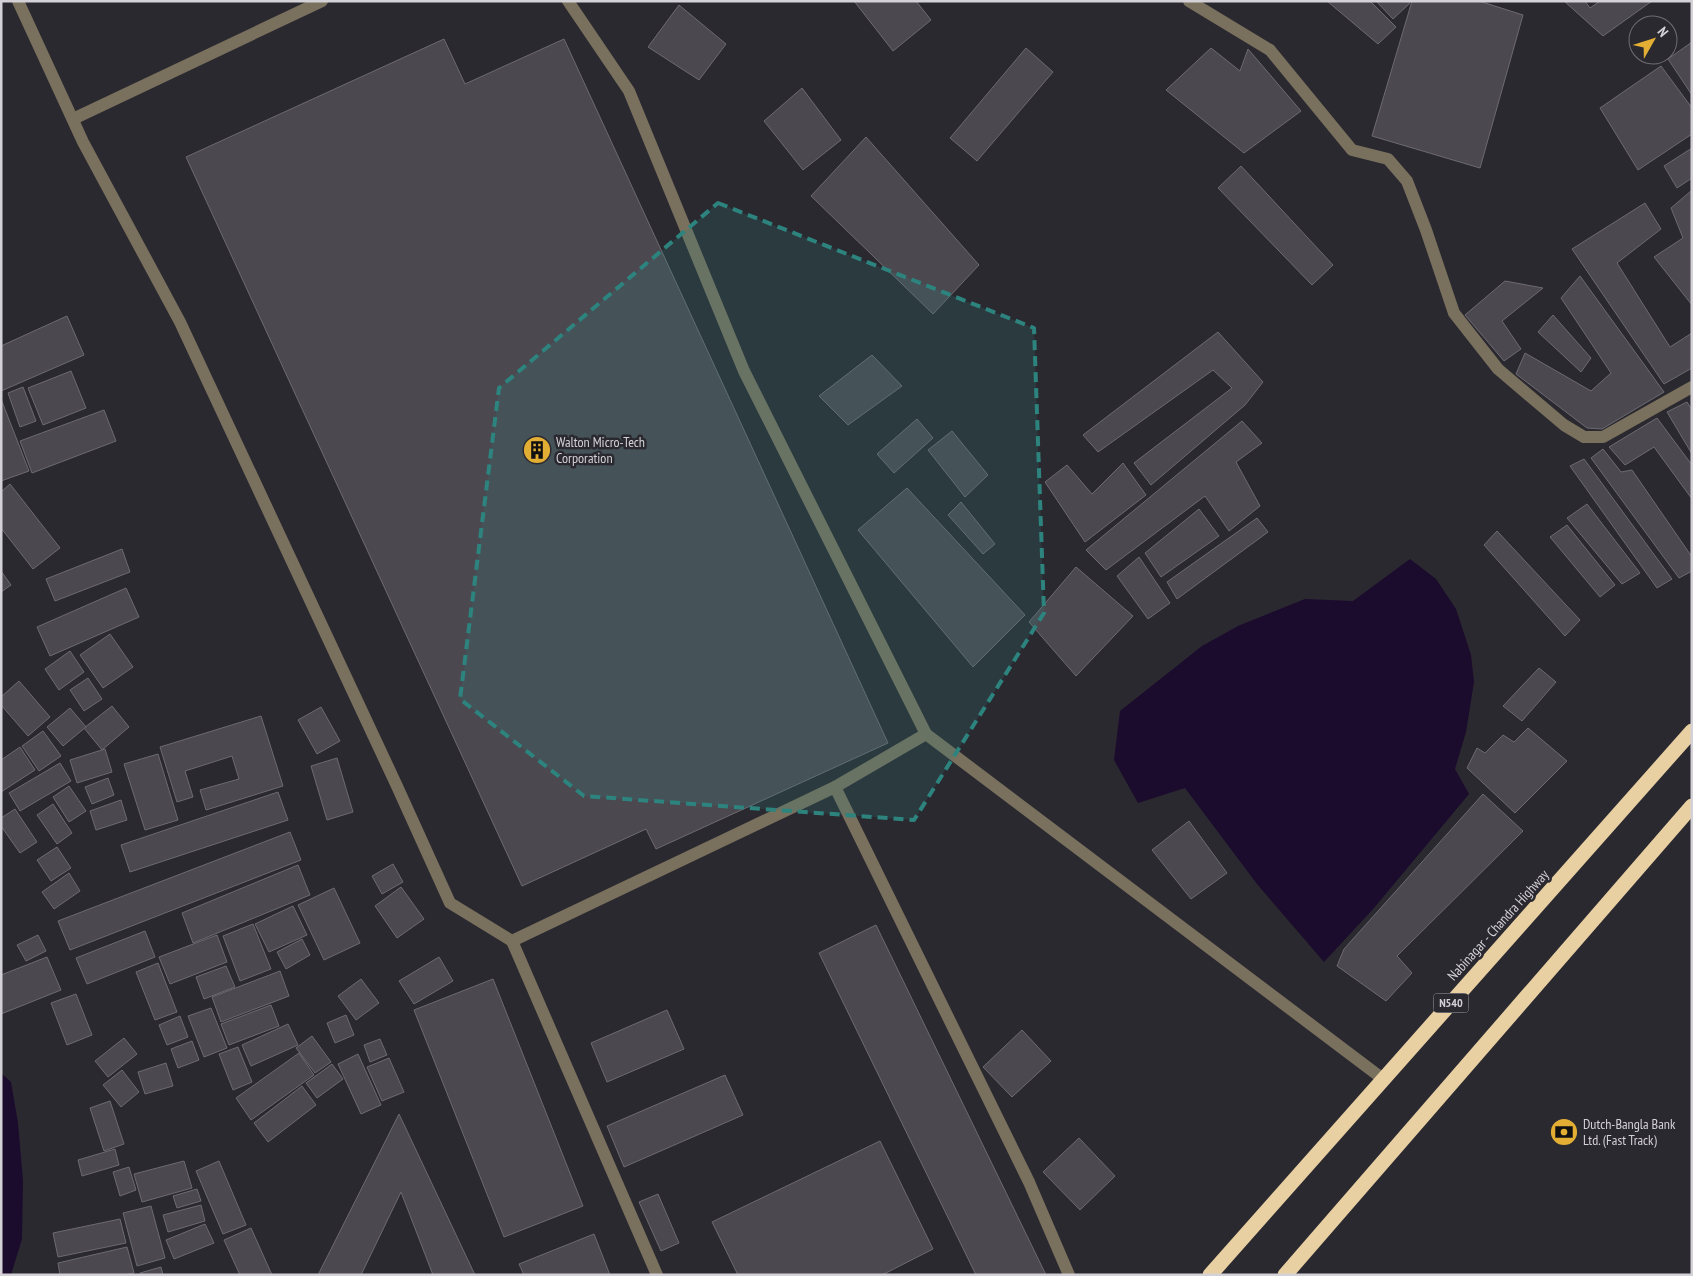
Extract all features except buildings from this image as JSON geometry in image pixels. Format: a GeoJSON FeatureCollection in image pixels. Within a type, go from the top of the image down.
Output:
{"type":"FeatureCollection","features":[{"type":"Feature","properties":{"kind":"highway","name":"Nabinagar - Chandra Highway"},"geometry":{"type":"LineString","coordinates":[[1210,1275],[1692,731]]}},
{"type":"Feature","properties":{"kind":"highway"},"geometry":{"type":"LineString","coordinates":[[1284,1275],[1692,806]]}},
{"type":"Feature","properties":{"kind":"street"},"geometry":{"type":"LineString","coordinates":[[18,1],[83,142],[180,322],[450,903],[512,940],[658,1275]]}},
{"type":"Feature","properties":{"kind":"street"},"geometry":{"type":"LineString","coordinates":[[73,119],[322,1]]}},
{"type":"Feature","properties":{"kind":"street"},"geometry":{"type":"LineString","coordinates":[[568,1],[629,91],[744,371],[926,734],[1383,1079]]}},
{"type":"Feature","properties":{"kind":"street"},"geometry":{"type":"LineString","coordinates":[[1189,1],[1270,50],[1352,150],[1388,159],[1407,181],[1454,312],[1498,370],[1564,426],[1584,436],[1603,437],[1692,387]]}},
{"type":"Feature","properties":{"kind":"street"},"geometry":{"type":"LineString","coordinates":[[512,940],[835,787],[926,734]]}},
{"type":"Feature","properties":{"kind":"street"},"geometry":{"type":"LineString","coordinates":[[835,787],[1029,1182],[1069,1275]]}},
{"type":"Feature","properties":{"kind":"highlighted area"},"geometry":{"type":"Polygon","coordinates":[[[718,203],[1034,328],[1044,613],[914,820],[584,796],[460,699],[499,388],[718,203]]]}},
{"type":"Feature","properties":{"kind":"shaded area"},"geometry":{"type":"Polygon","coordinates":[[[1410,559],[1436,579],[1456,609],[1471,655],[1474,682],[1466,732],[1455,769],[1469,794],[1374,908],[1324,962],[1257,884],[1185,788],[1138,803],[1114,760],[1120,711],[1202,646],[1238,626],[1305,599],[1353,601],[1410,559]]]}},
{"type":"Feature","properties":{"kind":"shaded area"},"geometry":{"type":"Polygon","coordinates":[[[1,1073],[11,1082],[18,1123],[23,1181],[22,1239],[11,1275],[1,1275],[1,1073]]]}},
{"type":"Feature","properties":{"kind":"place","name":"Walton Micro-Tech Corporation"},"geometry":{"type":"Point","coordinates":[537,450]}},
{"type":"Feature","properties":{"kind":"place","name":"Dutch-Bangla Bank Ltd. (Fast Track)"},"geometry":{"type":"Point","coordinates":[1564,1132]}}]}
